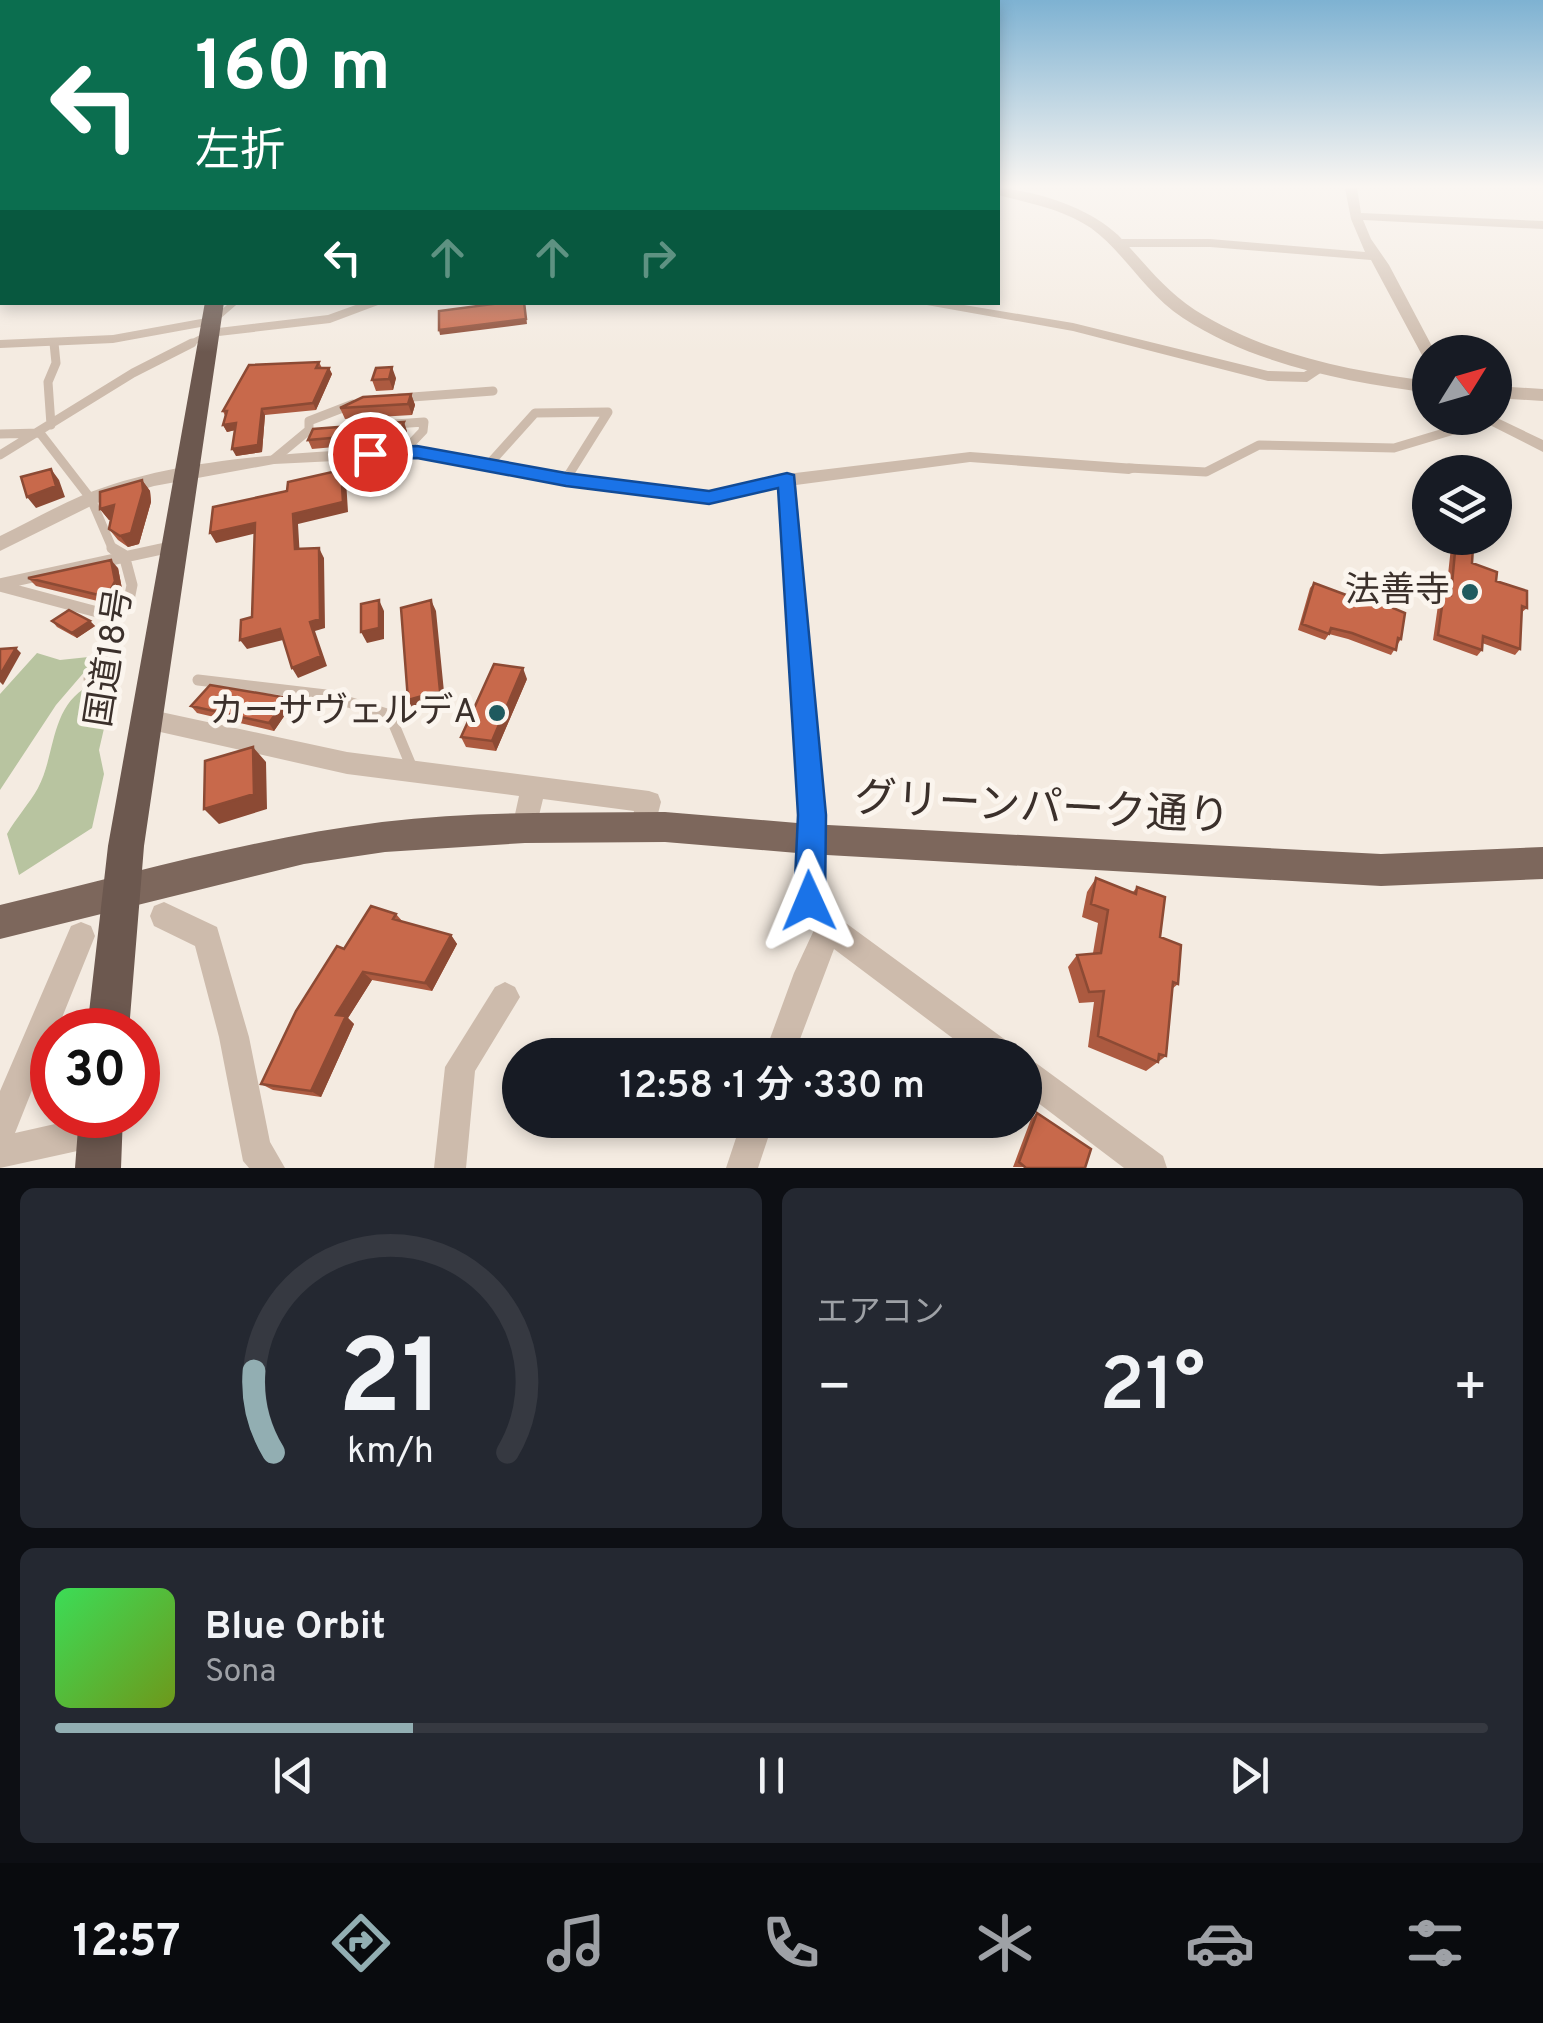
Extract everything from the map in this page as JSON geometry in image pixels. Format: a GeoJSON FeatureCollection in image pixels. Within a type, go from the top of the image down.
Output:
{"type":"FeatureCollection","features":[{"type":"Feature","properties":{"kind":"highway","name":"国道18号"},"geometry":{"type":"LineString","coordinates":[[110,1008],[122,890],[147,719],[213,319]]}},
{"type":"Feature","properties":{"kind":"main road","name":"グリーンパーク通り"},"geometry":{"type":"LineString","coordinates":[[0,922],[266,856],[351,842],[526,828],[665,827],[809,840],[1382,870],[1543,864]]}},
{"type":"Feature","properties":{"kind":"street"},"geometry":{"type":"LineString","coordinates":[[1115,243],[1228,244],[1373,256]]}},
{"type":"Feature","properties":{"kind":"street"},"geometry":{"type":"LineString","coordinates":[[1115,243],[1166,299],[1254,344],[1320,368],[1412,384]]}},
{"type":"Feature","properties":{"kind":"street"},"geometry":{"type":"LineString","coordinates":[[1367,243],[1419,335]]}},
{"type":"Feature","properties":{"kind":"street"},"geometry":{"type":"LineString","coordinates":[[0,344],[113,340],[213,319],[330,319],[370,305]]}},
{"type":"Feature","properties":{"kind":"street"},"geometry":{"type":"LineString","coordinates":[[936,305],[1072,327],[1268,376],[1307,378],[1320,368]]}},
{"type":"Feature","properties":{"kind":"street"},"geometry":{"type":"LineString","coordinates":[[1512,393],[1543,394]]}},
{"type":"Feature","properties":{"kind":"street"},"geometry":{"type":"LineString","coordinates":[[1512,432],[1543,447]]}},
{"type":"Feature","properties":{"kind":"street"},"geometry":{"type":"LineString","coordinates":[[0,544],[91,499],[274,459],[402,452],[566,480],[709,498],[787,480],[970,457],[1129,468]]}},
{"type":"Feature","properties":{"kind":"street"},"geometry":{"type":"LineString","coordinates":[[787,480],[812,815],[809,901],[828,928],[977,1038]]}},
{"type":"Feature","properties":{"kind":"street"},"geometry":{"type":"LineString","coordinates":[[147,719],[347,763],[649,802],[644,829]]}},
{"type":"Feature","properties":{"kind":"street"},"geometry":{"type":"LineString","coordinates":[[526,828],[534,788]]}},
{"type":"Feature","properties":{"kind":"street"},"geometry":{"type":"LineString","coordinates":[[164,916],[207,938],[234,1037],[255,1149],[269,1168]]}},
{"type":"Feature","properties":{"kind":"street"},"geometry":{"type":"LineString","coordinates":[[785,1038],[828,928]]}},
{"type":"Feature","properties":{"kind":"street"},"geometry":{"type":"LineString","coordinates":[[0,1129],[80,936]]}},
{"type":"Feature","properties":{"kind":"street"},"geometry":{"type":"LineString","coordinates":[[450,1168],[460,1067],[505,997]]}},
{"type":"Feature","properties":{"kind":"street"},"geometry":{"type":"LineString","coordinates":[[1042,1087],[1151,1168]]}},
{"type":"Feature","properties":{"kind":"street"},"geometry":{"type":"LineString","coordinates":[[0,1152],[100,1138]]}},
{"type":"Feature","properties":{"kind":"street"},"geometry":{"type":"LineString","coordinates":[[742,1168],[752,1138]]}},
{"type":"Feature","properties":{"kind":"lane"},"geometry":{"type":"LineString","coordinates":[[0,455],[51,426],[213,319]]}},
{"type":"Feature","properties":{"kind":"lane"},"geometry":{"type":"LineString","coordinates":[[51,426],[48,382],[56,363],[54,342]]}},
{"type":"Feature","properties":{"kind":"lane"},"geometry":{"type":"LineString","coordinates":[[392,397],[493,390]]}},
{"type":"Feature","properties":{"kind":"lane"},"geometry":{"type":"LineString","coordinates":[[309,430],[309,421],[366,400]]}},
{"type":"Feature","properties":{"kind":"lane"},"geometry":{"type":"LineString","coordinates":[[490,464],[536,413],[608,412],[566,480]]}},
{"type":"Feature","properties":{"kind":"lane"},"geometry":{"type":"LineString","coordinates":[[386,424],[424,422],[423,431],[402,452]]}},
{"type":"Feature","properties":{"kind":"lane"},"geometry":{"type":"LineString","coordinates":[[274,459],[309,430],[328,428]]}},
{"type":"Feature","properties":{"kind":"lane"},"geometry":{"type":"LineString","coordinates":[[0,434],[40,433]]}},
{"type":"Feature","properties":{"kind":"lane"},"geometry":{"type":"LineString","coordinates":[[40,433],[91,499],[114,551],[124,555]]}},
{"type":"Feature","properties":{"kind":"lane"},"geometry":{"type":"LineString","coordinates":[[1129,468],[1206,472],[1259,445],[1394,448],[1435,435]]}},
{"type":"Feature","properties":{"kind":"lane"},"geometry":{"type":"LineString","coordinates":[[0,585],[174,546]]}},
{"type":"Feature","properties":{"kind":"lane"},"geometry":{"type":"LineString","coordinates":[[89,679],[116,632],[116,617],[128,600],[132,585],[124,555]]}},
{"type":"Feature","properties":{"kind":"lane"},"geometry":{"type":"LineString","coordinates":[[0,585],[116,617]]}},
{"type":"Feature","properties":{"kind":"lane"},"geometry":{"type":"LineString","coordinates":[[198,680],[326,695],[390,715],[414,772]]}},
{"type":"Feature","properties":{"kind":"green space"},"geometry":{"type":"Polygon","coordinates":[[[37,653],[60,660],[98,656],[56,705],[0,790],[0,694],[37,653]]]}},
{"type":"Feature","properties":{"kind":"green space"},"geometry":{"type":"Polygon","coordinates":[[[89,686],[101,694],[112,694],[99,750],[104,774],[92,828],[19,875],[7,834],[44,775],[60,718],[76,695],[89,686]]]}},
{"type":"Feature","properties":{"kind":"building"},"geometry":{"type":"Polygon","coordinates":[[[524,305],[526,319],[439,330],[439,311],[524,305]]]}},
{"type":"Feature","properties":{"kind":"building"},"geometry":{"type":"Polygon","coordinates":[[[319,362],[316,368],[329,368],[313,403],[262,409],[258,445],[232,449],[236,423],[223,425],[227,411],[223,411],[249,365],[319,362]]]}},
{"type":"Feature","properties":{"kind":"building"},"geometry":{"type":"Polygon","coordinates":[[[392,367],[389,379],[372,380],[376,368],[392,367]]]}},
{"type":"Feature","properties":{"kind":"building"},"geometry":{"type":"Polygon","coordinates":[[[411,394],[408,404],[340,408],[363,397],[411,394]]]}},
{"type":"Feature","properties":{"kind":"building"},"geometry":{"type":"Polygon","coordinates":[[[404,422],[399,432],[308,440],[313,429],[404,422]]]}},
{"type":"Feature","properties":{"kind":"building"},"geometry":{"type":"Polygon","coordinates":[[[51,469],[56,486],[27,497],[21,477],[51,469]]]}},
{"type":"Feature","properties":{"kind":"building"},"geometry":{"type":"Polygon","coordinates":[[[341,470],[343,502],[293,514],[295,549],[319,548],[320,619],[310,622],[321,656],[292,668],[280,629],[240,640],[241,620],[252,617],[255,523],[210,533],[213,507],[287,491],[288,482],[341,470]]]}},
{"type":"Feature","properties":{"kind":"building"},"geometry":{"type":"Polygon","coordinates":[[[142,480],[143,491],[131,533],[120,536],[109,529],[114,505],[100,509],[100,492],[142,480]]]}},
{"type":"Feature","properties":{"kind":"building"},"geometry":{"type":"Polygon","coordinates":[[[1455,555],[1472,555],[1472,563],[1497,572],[1496,581],[1527,591],[1527,608],[1522,606],[1520,649],[1483,636],[1482,650],[1438,635],[1444,592],[1451,595],[1455,555]]]}},
{"type":"Feature","properties":{"kind":"building"},"geometry":{"type":"Polygon","coordinates":[[[111,560],[115,581],[107,597],[28,578],[111,560]]]}},
{"type":"Feature","properties":{"kind":"building"},"geometry":{"type":"Polygon","coordinates":[[[1314,583],[1357,599],[1358,593],[1405,613],[1396,650],[1352,633],[1331,628],[1329,634],[1302,624],[1314,583]]]}},
{"type":"Feature","properties":{"kind":"building"},"geometry":{"type":"Polygon","coordinates":[[[379,600],[379,628],[361,632],[361,604],[379,600]]]}},
{"type":"Feature","properties":{"kind":"building"},"geometry":{"type":"Polygon","coordinates":[[[431,600],[440,691],[408,700],[401,608],[431,600]]]}},
{"type":"Feature","properties":{"kind":"building"},"geometry":{"type":"Polygon","coordinates":[[[69,610],[90,621],[72,633],[52,621],[69,610]]]}},
{"type":"Feature","properties":{"kind":"building"},"geometry":{"type":"Polygon","coordinates":[[[16,648],[0,675],[0,649],[16,648]]]}},
{"type":"Feature","properties":{"kind":"building","name":"カーサヴェルデA"},"geometry":{"type":"Polygon","coordinates":[[[494,664],[523,668],[492,741],[461,737],[494,664]]]}},
{"type":"Feature","properties":{"kind":"building"},"geometry":{"type":"Polygon","coordinates":[[[210,685],[282,697],[282,705],[269,723],[191,706],[210,685]]]}},
{"type":"Feature","properties":{"kind":"building"},"geometry":{"type":"Polygon","coordinates":[[[253,747],[254,794],[204,809],[205,761],[253,747]]]}},
{"type":"Feature","properties":{"kind":"building"},"geometry":{"type":"Polygon","coordinates":[[[1096,878],[1136,894],[1137,887],[1165,897],[1160,937],[1181,945],[1166,1056],[1159,1054],[1158,1062],[1098,1036],[1104,991],[1089,992],[1077,955],[1101,953],[1108,910],[1091,904],[1096,878]]]}},
{"type":"Feature","properties":{"kind":"building"},"geometry":{"type":"Polygon","coordinates":[[[371,906],[396,914],[393,919],[451,935],[425,983],[363,972],[336,1015],[346,1016],[311,1091],[261,1084],[296,1011],[337,946],[344,949],[371,906]]]}},
{"type":"Feature","properties":{"kind":"building"},"geometry":{"type":"Polygon","coordinates":[[[1042,1116],[1091,1149],[1085,1168],[1026,1168],[1019,1162],[1028,1138],[1042,1138],[1042,1116]]]}},
{"type":"Feature","properties":{"kind":"place","name":"法善寺"},"geometry":{"type":"Point","coordinates":[1470,592]}},
{"type":"Feature","properties":{"kind":"place","name":"カーサヴェルデA"},"geometry":{"type":"Point","coordinates":[497,713]}},
{"type":"Feature","properties":{"kind":"route"},"geometry":{"type":"LineString","coordinates":[[370,454],[417,452],[450,456],[566,480],[709,498],[787,480],[812,815],[809,901]]}}]}
